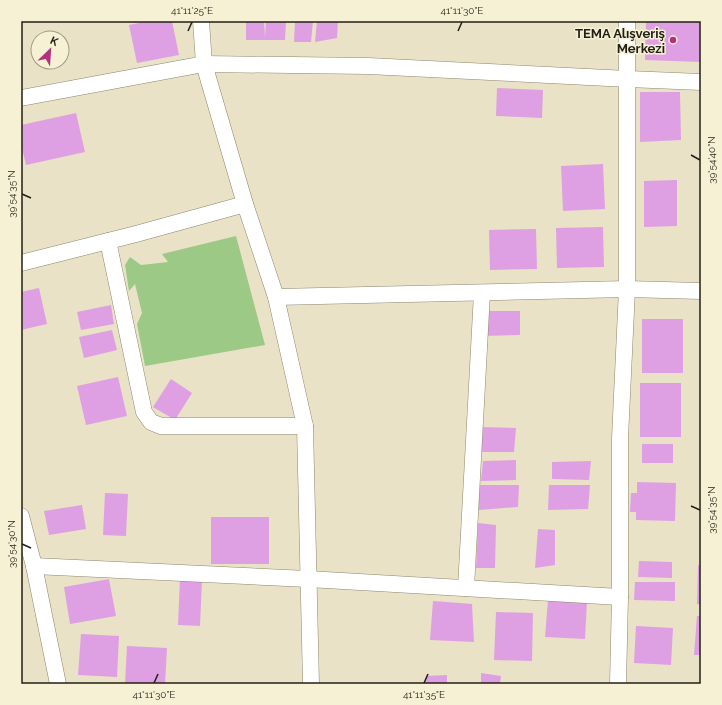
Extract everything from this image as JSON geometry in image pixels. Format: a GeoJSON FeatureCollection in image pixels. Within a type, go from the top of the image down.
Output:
{"type":"FeatureCollection","features":[{"type":"Feature","properties":{"kind":"street"},"geometry":{"type":"LineString","coordinates":[[201,21],[204,64],[245,204],[276,297],[305,426],[311,684]]}},
{"type":"Feature","properties":{"kind":"street"},"geometry":{"type":"LineString","coordinates":[[618,684],[620,597],[620,438],[627,289],[628,21]]}},
{"type":"Feature","properties":{"kind":"street"},"geometry":{"type":"LineString","coordinates":[[21,98],[204,64],[368,66],[701,82]]}},
{"type":"Feature","properties":{"kind":"street"},"geometry":{"type":"LineString","coordinates":[[21,263],[245,204]]}},
{"type":"Feature","properties":{"kind":"street"},"geometry":{"type":"LineString","coordinates":[[108,241],[144,412],[151,422],[161,426],[305,426]]}},
{"type":"Feature","properties":{"kind":"street"},"geometry":{"type":"LineString","coordinates":[[276,297],[627,289],[701,292]]}},
{"type":"Feature","properties":{"kind":"street"},"geometry":{"type":"LineString","coordinates":[[466,588],[482,293]]}},
{"type":"Feature","properties":{"kind":"street"},"geometry":{"type":"LineString","coordinates":[[21,516],[34,566],[58,684]]}},
{"type":"Feature","properties":{"kind":"street"},"geometry":{"type":"LineString","coordinates":[[34,566],[308,579],[620,597]]}},
{"type":"Feature","properties":{"kind":"green space"},"geometry":{"type":"Polygon","coordinates":[[[236,236],[265,345],[145,366],[137,324],[142,313],[135,284],[129,291],[125,265],[130,257],[141,265],[168,262],[162,254],[236,236]]]}},
{"type":"Feature","properties":{"kind":"building"},"geometry":{"type":"Polygon","coordinates":[[[149,21],[172,21],[179,55],[137,63],[129,25],[149,21]]]}},
{"type":"Feature","properties":{"kind":"building"},"geometry":{"type":"Polygon","coordinates":[[[246,21],[264,21],[265,37],[266,21],[286,21],[285,40],[246,40],[246,21]]]}},
{"type":"Feature","properties":{"kind":"building"},"geometry":{"type":"Polygon","coordinates":[[[295,21],[313,21],[311,42],[294,42],[295,21]]]}},
{"type":"Feature","properties":{"kind":"building"},"geometry":{"type":"Polygon","coordinates":[[[317,21],[338,21],[337,38],[315,42],[317,21]]]}},
{"type":"Feature","properties":{"kind":"building","name":"TEMA Alışveriş Merkezi"},"geometry":{"type":"Polygon","coordinates":[[[646,21],[701,21],[701,62],[645,60],[646,21]]]}},
{"type":"Feature","properties":{"kind":"building"},"geometry":{"type":"Polygon","coordinates":[[[497,88],[543,90],[542,118],[496,116],[497,88]]]}},
{"type":"Feature","properties":{"kind":"building"},"geometry":{"type":"Polygon","coordinates":[[[640,92],[680,92],[681,140],[640,142],[640,92]]]}},
{"type":"Feature","properties":{"kind":"building"},"geometry":{"type":"Polygon","coordinates":[[[76,113],[85,152],[26,165],[21,144],[21,125],[76,113]]]}},
{"type":"Feature","properties":{"kind":"building"},"geometry":{"type":"Polygon","coordinates":[[[603,164],[605,209],[563,211],[561,166],[603,164]]]}},
{"type":"Feature","properties":{"kind":"building"},"geometry":{"type":"Polygon","coordinates":[[[677,180],[677,226],[644,227],[644,181],[677,180]]]}},
{"type":"Feature","properties":{"kind":"building"},"geometry":{"type":"Polygon","coordinates":[[[603,227],[604,267],[557,268],[556,228],[603,227]]]}},
{"type":"Feature","properties":{"kind":"building"},"geometry":{"type":"Polygon","coordinates":[[[536,229],[537,269],[490,270],[489,230],[536,229]]]}},
{"type":"Feature","properties":{"kind":"building"},"geometry":{"type":"Polygon","coordinates":[[[39,288],[47,324],[21,330],[21,292],[39,288]]]}},
{"type":"Feature","properties":{"kind":"building"},"geometry":{"type":"Polygon","coordinates":[[[111,305],[114,324],[81,330],[77,312],[111,305]]]}},
{"type":"Feature","properties":{"kind":"building"},"geometry":{"type":"Polygon","coordinates":[[[485,311],[520,311],[520,335],[483,336],[485,311]]]}},
{"type":"Feature","properties":{"kind":"building"},"geometry":{"type":"Polygon","coordinates":[[[642,319],[683,319],[683,373],[642,373],[642,319]]]}},
{"type":"Feature","properties":{"kind":"building"},"geometry":{"type":"Polygon","coordinates":[[[112,330],[117,350],[84,358],[79,337],[112,330]]]}},
{"type":"Feature","properties":{"kind":"building"},"geometry":{"type":"Polygon","coordinates":[[[118,377],[127,416],[86,425],[77,386],[118,377]]]}},
{"type":"Feature","properties":{"kind":"building"},"geometry":{"type":"Polygon","coordinates":[[[171,379],[192,393],[175,420],[153,407],[171,379]]]}},
{"type":"Feature","properties":{"kind":"building"},"geometry":{"type":"Polygon","coordinates":[[[640,383],[681,383],[681,437],[640,437],[640,383]]]}},
{"type":"Feature","properties":{"kind":"building"},"geometry":{"type":"Polygon","coordinates":[[[480,427],[516,428],[514,452],[479,452],[480,427]]]}},
{"type":"Feature","properties":{"kind":"building"},"geometry":{"type":"Polygon","coordinates":[[[642,444],[673,444],[673,463],[642,463],[642,444]]]}},
{"type":"Feature","properties":{"kind":"building"},"geometry":{"type":"Polygon","coordinates":[[[516,460],[516,480],[481,481],[483,461],[516,460]]]}},
{"type":"Feature","properties":{"kind":"building"},"geometry":{"type":"Polygon","coordinates":[[[591,461],[589,480],[552,479],[552,462],[591,461]]]}},
{"type":"Feature","properties":{"kind":"building"},"geometry":{"type":"Polygon","coordinates":[[[637,482],[676,483],[675,521],[636,520],[636,512],[630,512],[631,493],[637,493],[637,482]]]}},
{"type":"Feature","properties":{"kind":"building"},"geometry":{"type":"Polygon","coordinates":[[[479,485],[519,485],[518,507],[479,510],[479,485]]]}},
{"type":"Feature","properties":{"kind":"building"},"geometry":{"type":"Polygon","coordinates":[[[549,485],[590,485],[588,509],[548,510],[549,485]]]}},
{"type":"Feature","properties":{"kind":"building"},"geometry":{"type":"Polygon","coordinates":[[[105,493],[128,494],[126,536],[103,535],[105,493]]]}},
{"type":"Feature","properties":{"kind":"building"},"geometry":{"type":"Polygon","coordinates":[[[82,505],[86,529],[49,535],[44,511],[82,505]]]}},
{"type":"Feature","properties":{"kind":"building"},"geometry":{"type":"Polygon","coordinates":[[[211,517],[269,517],[269,564],[211,564],[211,517]]]}},
{"type":"Feature","properties":{"kind":"building"},"geometry":{"type":"Polygon","coordinates":[[[478,523],[496,525],[495,568],[476,568],[478,523]]]}},
{"type":"Feature","properties":{"kind":"building"},"geometry":{"type":"Polygon","coordinates":[[[538,529],[555,530],[555,565],[535,568],[538,529]]]}},
{"type":"Feature","properties":{"kind":"building"},"geometry":{"type":"Polygon","coordinates":[[[639,561],[672,562],[672,578],[638,577],[639,561]]]}},
{"type":"Feature","properties":{"kind":"building"},"geometry":{"type":"Polygon","coordinates":[[[698,565],[701,565],[701,605],[697,604],[698,565]]]}},
{"type":"Feature","properties":{"kind":"building"},"geometry":{"type":"Polygon","coordinates":[[[109,579],[116,616],[70,624],[64,587],[109,579]]]}},
{"type":"Feature","properties":{"kind":"building"},"geometry":{"type":"Polygon","coordinates":[[[180,579],[202,580],[200,626],[178,625],[180,579]]]}},
{"type":"Feature","properties":{"kind":"building"},"geometry":{"type":"Polygon","coordinates":[[[635,582],[675,582],[675,601],[634,600],[635,582]]]}},
{"type":"Feature","properties":{"kind":"building"},"geometry":{"type":"Polygon","coordinates":[[[548,600],[587,601],[585,639],[545,637],[548,600]]]}},
{"type":"Feature","properties":{"kind":"building"},"geometry":{"type":"Polygon","coordinates":[[[433,601],[472,604],[474,642],[430,640],[433,601]]]}},
{"type":"Feature","properties":{"kind":"building"},"geometry":{"type":"Polygon","coordinates":[[[496,612],[533,613],[532,661],[494,660],[496,612]]]}},
{"type":"Feature","properties":{"kind":"building"},"geometry":{"type":"Polygon","coordinates":[[[697,616],[701,616],[701,655],[694,655],[697,616]]]}},
{"type":"Feature","properties":{"kind":"building"},"geometry":{"type":"Polygon","coordinates":[[[636,626],[673,628],[671,665],[634,663],[636,626]]]}},
{"type":"Feature","properties":{"kind":"building"},"geometry":{"type":"Polygon","coordinates":[[[81,634],[119,636],[117,677],[78,675],[81,634]]]}},
{"type":"Feature","properties":{"kind":"building"},"geometry":{"type":"Polygon","coordinates":[[[127,646],[167,648],[165,684],[125,684],[127,646]]]}},
{"type":"Feature","properties":{"kind":"building"},"geometry":{"type":"Polygon","coordinates":[[[481,673],[501,676],[500,684],[481,684],[481,673]]]}},
{"type":"Feature","properties":{"kind":"building"},"geometry":{"type":"Polygon","coordinates":[[[447,675],[447,684],[425,684],[426,676],[447,675]]]}},
{"type":"Feature","properties":{"kind":"place","name":"TEMA Alışveriş Merkezi"},"geometry":{"type":"Point","coordinates":[673,40]}}]}
